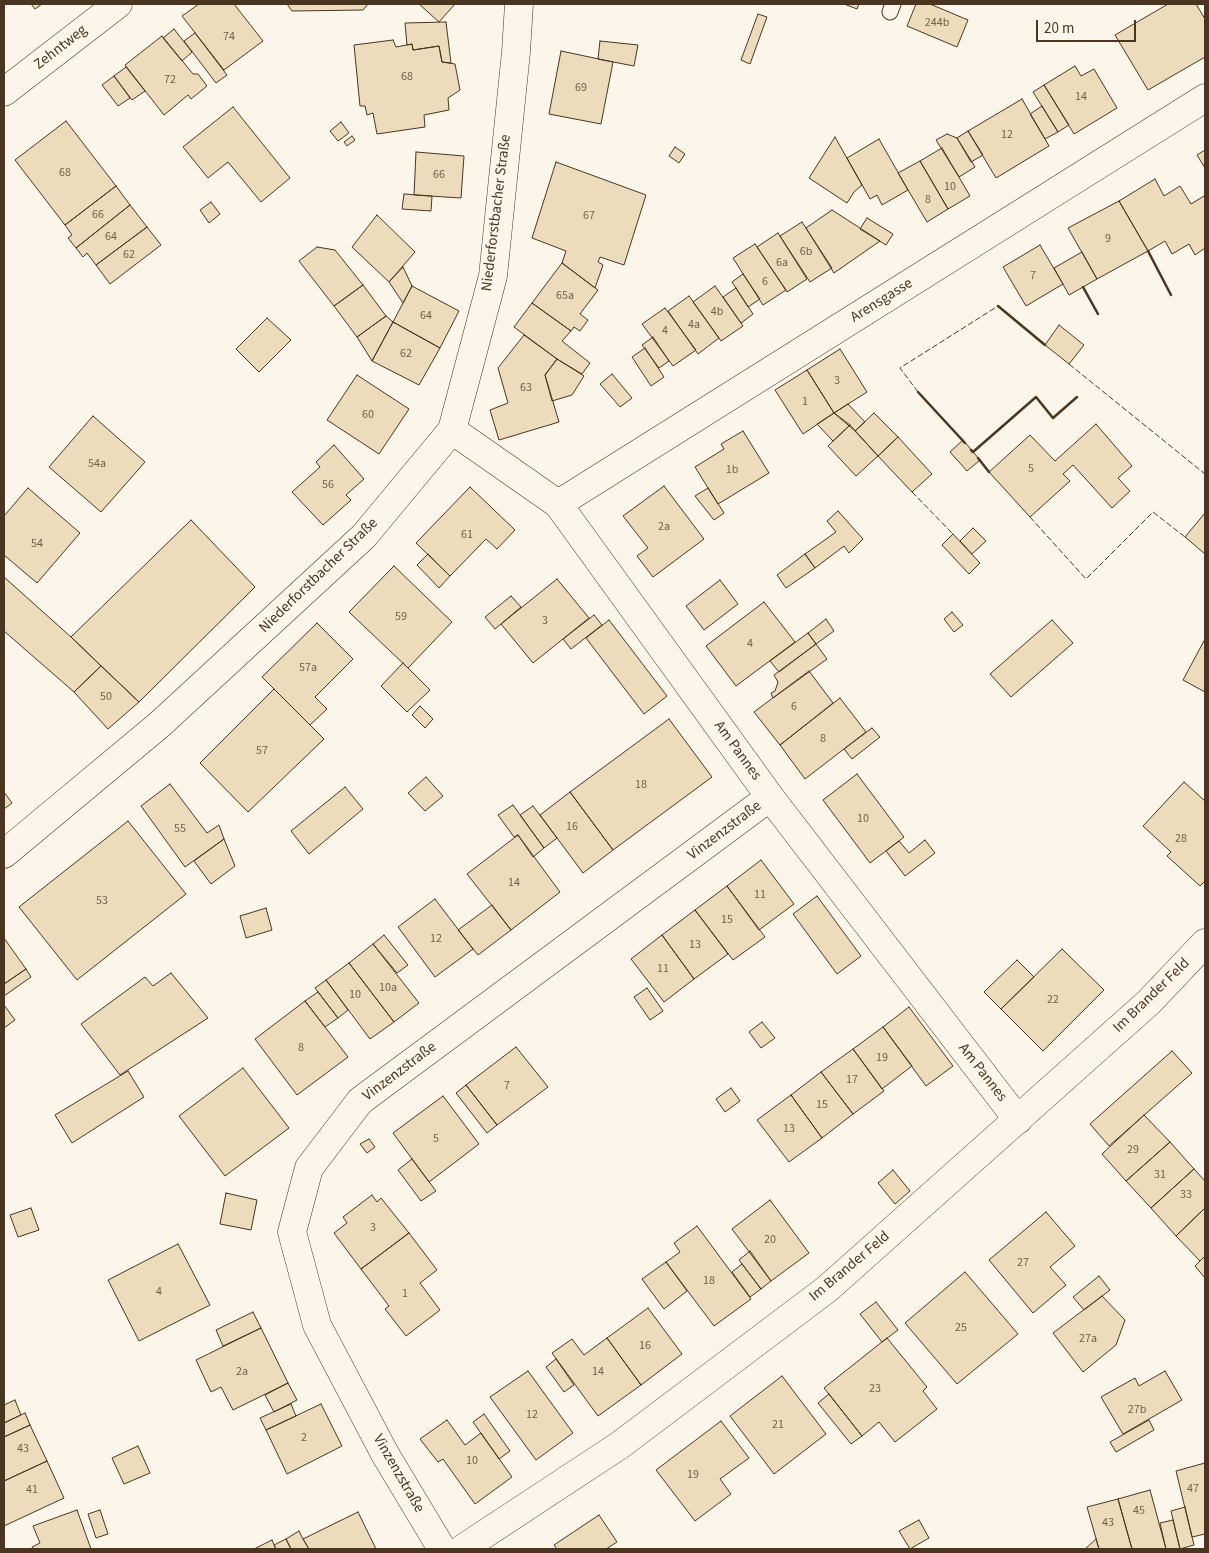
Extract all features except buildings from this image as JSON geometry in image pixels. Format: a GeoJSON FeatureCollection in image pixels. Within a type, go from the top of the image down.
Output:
{"type":"FeatureCollection","features":[{"type":"Feature","properties":{"kind":"street","name":"Zehntweg"},"geometry":{"type":"LineString","coordinates":[[4,92],[118,4]]}},
{"type":"Feature","properties":{"kind":"street","name":"Niederforstbacher Straße"},"geometry":{"type":"LineString","coordinates":[[4,854],[159,724],[357,543],[452,430],[493,276],[515,62],[519,4]]}},
{"type":"Feature","properties":{"kind":"street","name":"Arensgasse"},"geometry":{"type":"LineString","coordinates":[[558,504],[1205,98]]}},
{"type":"Feature","properties":{"kind":"street","name":"Am Pannes"},"geometry":{"type":"LineString","coordinates":[[452,430],[558,504],[770,797],[1018,1120]]}},
{"type":"Feature","properties":{"kind":"street","name":"Vinzenzstraße"},"geometry":{"type":"LineString","coordinates":[[442,1549],[385,1454],[317,1325],[292,1232],[310,1168],[360,1101],[770,797]]}},
{"type":"Feature","properties":{"kind":"street","name":"Im Brander Feld"},"geometry":{"type":"LineString","coordinates":[[462,1549],[620,1444],[827,1289],[1150,1002],[1205,943]]}},
{"type":"Feature","properties":{"kind":"fence"},"geometry":{"type":"LineString","coordinates":[[918,392],[900,368],[998,306]]}},
{"type":"Feature","properties":{"kind":"fence"},"geometry":{"type":"LineString","coordinates":[[1069,364],[1205,474]]}},
{"type":"Feature","properties":{"kind":"fence"},"geometry":{"type":"LineString","coordinates":[[912,492],[953,534]]}},
{"type":"Feature","properties":{"kind":"fence"},"geometry":{"type":"LineString","coordinates":[[1030,517],[1086,579],[1153,512],[1185,537]]}},
{"type":"Feature","properties":{"kind":"wall"},"geometry":{"type":"LineString","coordinates":[[1148,251],[1171,295]]}},
{"type":"Feature","properties":{"kind":"wall"},"geometry":{"type":"LineString","coordinates":[[1083,287],[1098,314]]}},
{"type":"Feature","properties":{"kind":"wall"},"geometry":{"type":"LineString","coordinates":[[998,306],[1045,345]]}},
{"type":"Feature","properties":{"kind":"wall"},"geometry":{"type":"LineString","coordinates":[[918,392],[965,443]]}},
{"type":"Feature","properties":{"kind":"wall"},"geometry":{"type":"LineString","coordinates":[[971,450],[973,452],[1036,397],[1053,418],[1077,397]]}},
{"type":"Feature","properties":{"kind":"wall"},"geometry":{"type":"LineString","coordinates":[[978,458],[989,472]]}}]}
